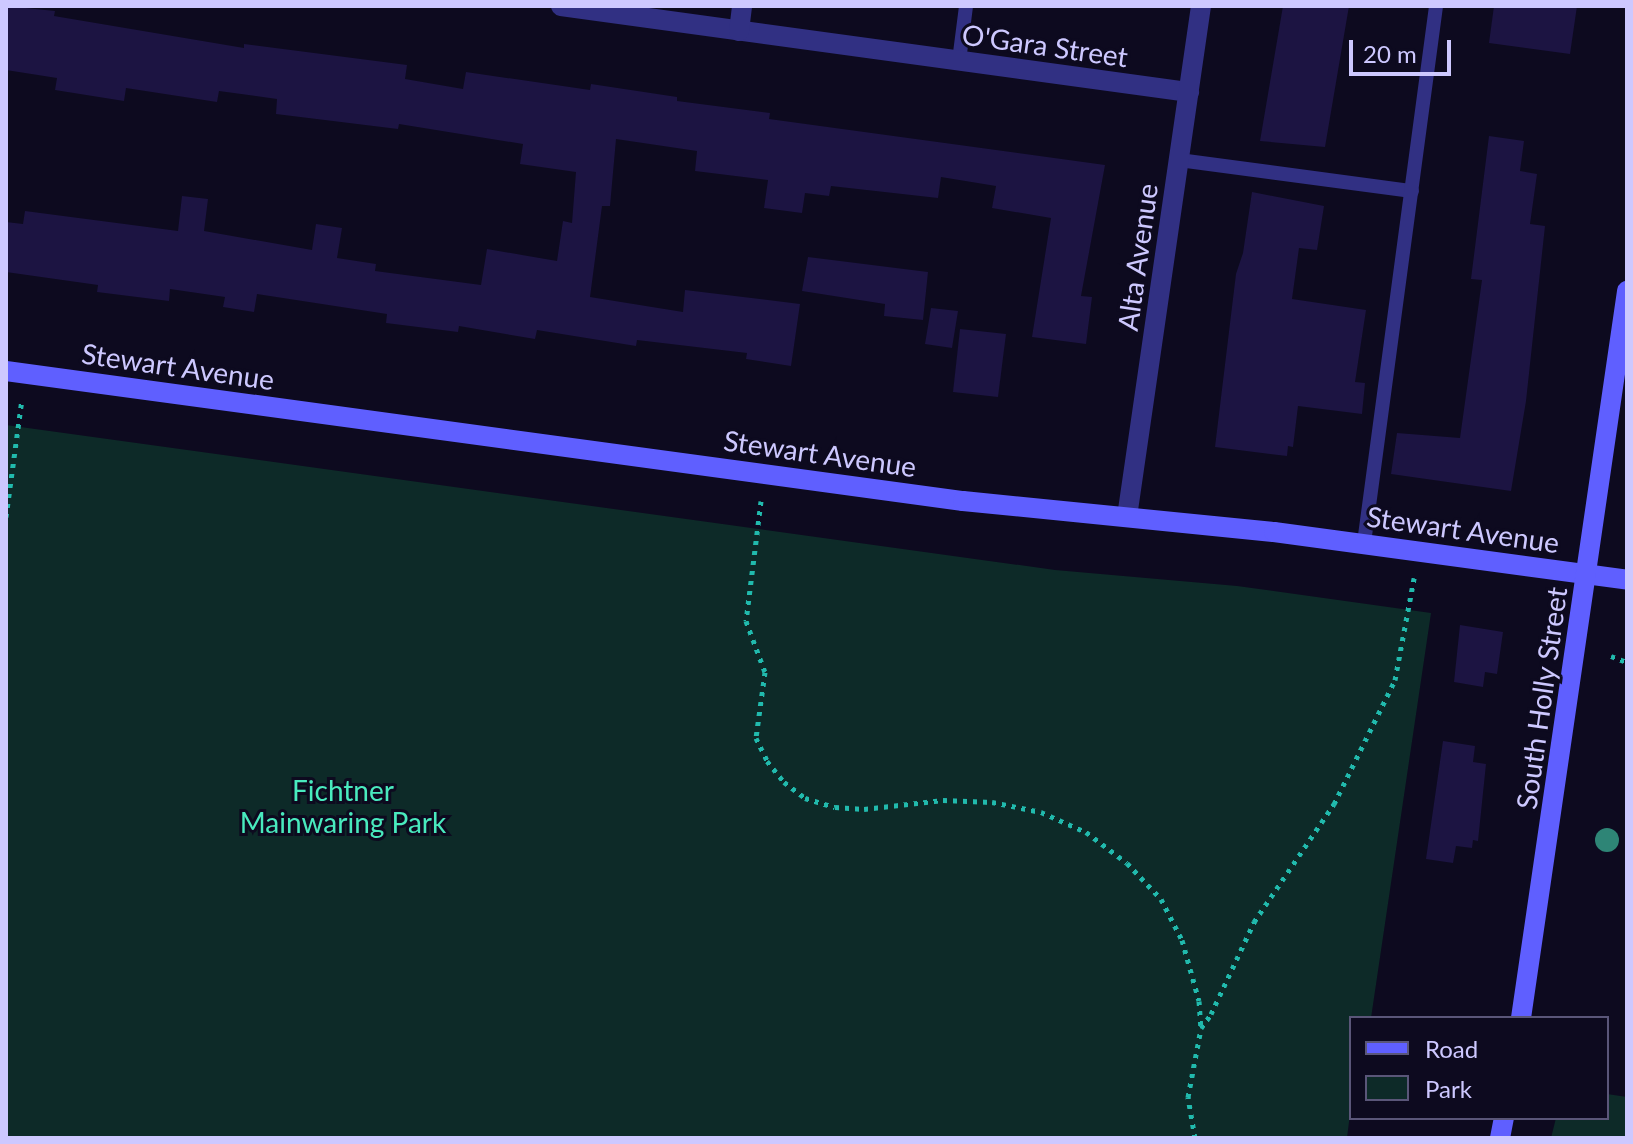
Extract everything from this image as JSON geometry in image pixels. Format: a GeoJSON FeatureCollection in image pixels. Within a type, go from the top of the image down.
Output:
{"type":"FeatureCollection","features":[{"type":"Feature","properties":{"kind":"main road","name":"South Holly Street"},"geometry":{"type":"LineString","coordinates":[[1521,1016],[1627,291]]}},
{"type":"Feature","properties":{"kind":"main road","name":"Stewart Avenue"},"geometry":{"type":"LineString","coordinates":[[16,372],[963,501],[1364,543],[1627,580]]}},
{"type":"Feature","properties":{"kind":"street","name":"O'Gara Street"},"geometry":{"type":"LineString","coordinates":[[561,6],[1189,92]]}},
{"type":"Feature","properties":{"kind":"street"},"geometry":{"type":"LineString","coordinates":[[739,31],[742,6]]}},
{"type":"Feature","properties":{"kind":"street","name":"Alta Avenue"},"geometry":{"type":"LineString","coordinates":[[1127,517],[1201,6]]}},
{"type":"Feature","properties":{"kind":"lane"},"geometry":{"type":"LineString","coordinates":[[959,61],[966,6]]}},
{"type":"Feature","properties":{"kind":"lane"},"geometry":{"type":"LineString","coordinates":[[1364,543],[1436,6]]}},
{"type":"Feature","properties":{"kind":"lane"},"geometry":{"type":"LineString","coordinates":[[1179,160],[1412,191]]}},
{"type":"Feature","properties":{"kind":"path"},"geometry":{"type":"LineString","coordinates":[[6,517],[16,372]]}},
{"type":"Feature","properties":{"kind":"path"},"geometry":{"type":"LineString","coordinates":[[766,473],[746,621],[765,672],[756,738],[767,761],[784,782],[805,798],[835,807],[864,809],[943,800],[992,802],[1041,812],[1086,832],[1127,863],[1161,899],[1182,940],[1199,1001],[1201,1028],[1188,1097],[1195,1138]]}},
{"type":"Feature","properties":{"kind":"path"},"geometry":{"type":"LineString","coordinates":[[1201,1028],[1211,1014],[1254,922],[1334,804],[1395,680],[1419,551]]}},
{"type":"Feature","properties":{"kind":"path"},"geometry":{"type":"LineString","coordinates":[[1611,656],[1627,662]]}},
{"type":"Feature","properties":{"kind":"green space","name":"Fichtner Mainwaring Park"},"geometry":{"type":"Polygon","coordinates":[[[6,425],[1055,570],[1237,586],[1431,613],[1371,1016],[1349,1016],[1347,1138],[6,1138],[6,425]]]}},
{"type":"Feature","properties":{"kind":"green space"},"geometry":{"type":"Polygon","coordinates":[[[1609,1094],[1627,1097],[1627,1138],[1551,1138],[1556,1120],[1609,1120],[1609,1094]]]}},
{"type":"Feature","properties":{"kind":"building"},"geometry":{"type":"Polygon","coordinates":[[[6,6],[55,11],[54,16],[244,48],[244,44],[407,65],[405,79],[463,89],[466,72],[590,90],[591,84],[677,97],[677,101],[770,113],[769,119],[1105,165],[1081,296],[1092,297],[1086,344],[1032,337],[1051,218],[992,208],[996,186],[941,177],[938,198],[831,186],[829,196],[805,193],[802,213],[764,208],[768,180],[695,171],[697,151],[616,139],[610,206],[602,206],[590,297],[683,312],[685,290],[800,304],[791,366],[746,359],[747,353],[637,340],[636,346],[537,330],[535,339],[459,326],[458,332],[386,323],[387,314],[257,294],[254,312],[223,307],[225,297],[170,289],[169,301],[97,292],[98,285],[6,272],[6,222],[23,224],[25,211],[178,231],[182,196],[208,199],[204,231],[312,250],[316,224],[342,228],[337,258],[376,264],[375,271],[481,285],[487,249],[557,261],[563,221],[572,223],[576,172],[520,164],[523,144],[399,124],[398,129],[276,114],[277,99],[219,91],[217,102],[126,88],[124,101],[55,90],[57,78],[6,70],[6,6]]]}},
{"type":"Feature","properties":{"kind":"building"},"geometry":{"type":"Polygon","coordinates":[[[1283,6],[1349,6],[1325,147],[1260,141],[1283,6]]]}},
{"type":"Feature","properties":{"kind":"building"},"geometry":{"type":"Polygon","coordinates":[[[1494,6],[1577,6],[1570,54],[1489,43],[1494,6]]]}},
{"type":"Feature","properties":{"kind":"building"},"geometry":{"type":"Polygon","coordinates":[[[1489,136],[1524,141],[1520,171],[1537,174],[1530,224],[1545,226],[1526,401],[1511,491],[1391,474],[1397,433],[1460,438],[1482,280],[1471,279],[1489,136]]]}},
{"type":"Feature","properties":{"kind":"building"},"geometry":{"type":"Polygon","coordinates":[[[1252,192],[1324,206],[1317,250],[1299,248],[1292,299],[1366,310],[1355,382],[1365,383],[1362,414],[1298,406],[1293,447],[1288,446],[1287,456],[1215,447],[1236,274],[1243,253],[1252,192]]]}},
{"type":"Feature","properties":{"kind":"building"},"geometry":{"type":"Polygon","coordinates":[[[808,257],[928,272],[923,320],[884,316],[885,304],[802,291],[808,257]]]}},
{"type":"Feature","properties":{"kind":"building"},"geometry":{"type":"Polygon","coordinates":[[[931,308],[958,311],[952,348],[925,344],[931,308]]]}},
{"type":"Feature","properties":{"kind":"building"},"geometry":{"type":"Polygon","coordinates":[[[960,329],[1006,334],[998,397],[953,392],[960,329]]]}},
{"type":"Feature","properties":{"kind":"building"},"geometry":{"type":"Polygon","coordinates":[[[1460,625],[1503,632],[1497,674],[1485,672],[1483,687],[1454,682],[1460,625]]]}},
{"type":"Feature","properties":{"kind":"building"},"geometry":{"type":"Polygon","coordinates":[[[1443,741],[1475,746],[1473,762],[1486,764],[1478,841],[1473,840],[1472,848],[1456,846],[1453,863],[1426,859],[1443,741]]]}}]}
